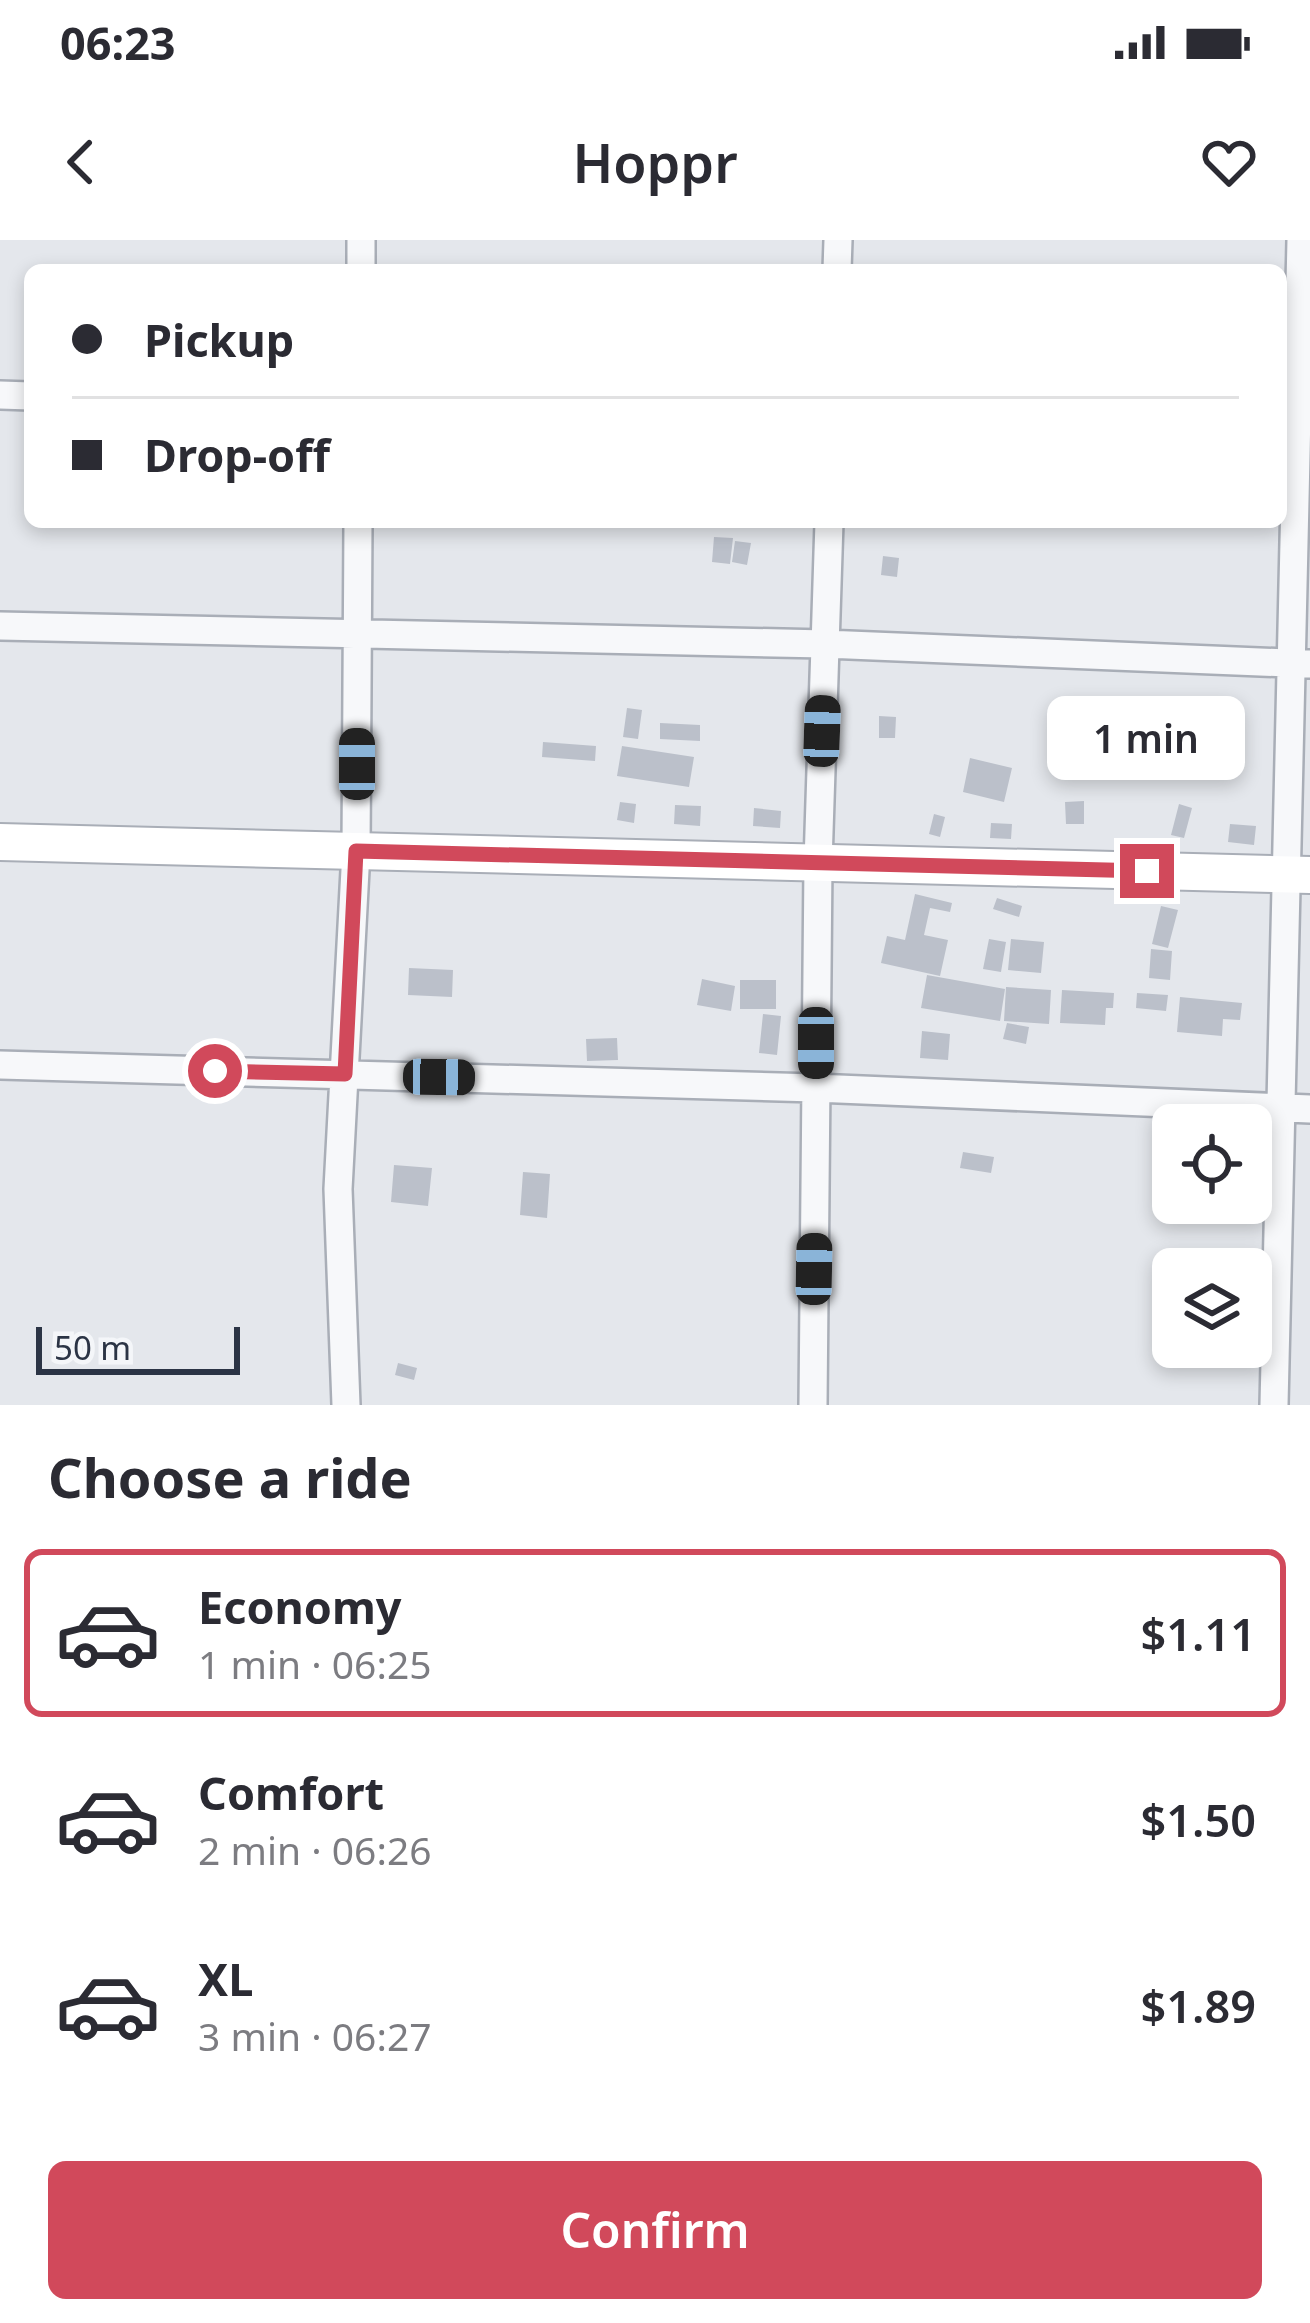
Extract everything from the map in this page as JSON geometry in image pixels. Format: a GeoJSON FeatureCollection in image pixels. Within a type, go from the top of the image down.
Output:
{"type":"FeatureCollection","features":[{"type":"Feature","properties":{"kind":"street"},"geometry":{"type":"LineString","coordinates":[[1274,1405],[1296,1109],[1300,240]]}},
{"type":"Feature","properties":{"kind":"street"},"geometry":{"type":"LineString","coordinates":[[346,1405],[338,1189],[356,851],[358,528]]}},
{"type":"Feature","properties":{"kind":"street"},"geometry":{"type":"LineString","coordinates":[[812,1405],[818,863],[829,528]]}},
{"type":"Feature","properties":{"kind":"street"},"geometry":{"type":"LineString","coordinates":[[0,626],[825,644],[1301,664]]}},
{"type":"Feature","properties":{"kind":"street"},"geometry":{"type":"LineString","coordinates":[[0,842],[1299,874]]}},
{"type":"Feature","properties":{"kind":"street"},"geometry":{"type":"LineString","coordinates":[[0,1065],[815,1088],[1296,1109]]}},
{"type":"Feature","properties":{"kind":"building"},"geometry":{"type":"Polygon","coordinates":[[[714,537],[733,538],[730,564],[712,562],[714,537]]]}},
{"type":"Feature","properties":{"kind":"building"},"geometry":{"type":"Polygon","coordinates":[[[735,541],[751,543],[747,565],[732,562],[735,541]]]}},
{"type":"Feature","properties":{"kind":"building"},"geometry":{"type":"Polygon","coordinates":[[[883,556],[899,558],[897,577],[881,575],[883,556]]]}},
{"type":"Feature","properties":{"kind":"building"},"geometry":{"type":"Polygon","coordinates":[[[1099,696],[1115,697],[1113,718],[1097,717],[1099,696]]]}},
{"type":"Feature","properties":{"kind":"building"},"geometry":{"type":"Polygon","coordinates":[[[627,708],[642,710],[638,739],[623,737],[627,708]]]}},
{"type":"Feature","properties":{"kind":"building"},"geometry":{"type":"Polygon","coordinates":[[[879,716],[896,717],[895,738],[879,738],[879,716]]]}},
{"type":"Feature","properties":{"kind":"building"},"geometry":{"type":"Polygon","coordinates":[[[1143,719],[1178,726],[1172,756],[1137,748],[1143,719]]]}},
{"type":"Feature","properties":{"kind":"building"},"geometry":{"type":"Polygon","coordinates":[[[1096,721],[1131,724],[1128,759],[1093,756],[1096,721]]]}},
{"type":"Feature","properties":{"kind":"building"},"geometry":{"type":"Polygon","coordinates":[[[660,723],[700,725],[700,741],[660,739],[660,723]]]}},
{"type":"Feature","properties":{"kind":"building"},"geometry":{"type":"Polygon","coordinates":[[[543,742],[596,746],[595,761],[542,757],[543,742]]]}},
{"type":"Feature","properties":{"kind":"building"},"geometry":{"type":"Polygon","coordinates":[[[622,746],[694,757],[689,787],[617,776],[622,746]]]}},
{"type":"Feature","properties":{"kind":"building"},"geometry":{"type":"Polygon","coordinates":[[[970,758],[1012,768],[1004,802],[963,792],[970,758]]]}},
{"type":"Feature","properties":{"kind":"building"},"geometry":{"type":"Polygon","coordinates":[[[1084,801],[1084,824],[1066,824],[1065,802],[1084,801]]]}},
{"type":"Feature","properties":{"kind":"building"},"geometry":{"type":"Polygon","coordinates":[[[620,802],[636,804],[634,823],[617,820],[620,802]]]}},
{"type":"Feature","properties":{"kind":"building"},"geometry":{"type":"Polygon","coordinates":[[[1179,804],[1192,808],[1184,838],[1171,835],[1179,804]]]}},
{"type":"Feature","properties":{"kind":"building"},"geometry":{"type":"Polygon","coordinates":[[[675,805],[701,806],[700,826],[674,824],[675,805]]]}},
{"type":"Feature","properties":{"kind":"building"},"geometry":{"type":"Polygon","coordinates":[[[754,808],[781,811],[780,828],[753,826],[754,808]]]}},
{"type":"Feature","properties":{"kind":"building"},"geometry":{"type":"Polygon","coordinates":[[[934,814],[945,817],[940,837],[929,834],[934,814]]]}},
{"type":"Feature","properties":{"kind":"building"},"geometry":{"type":"Polygon","coordinates":[[[991,823],[1012,824],[1011,839],[990,838],[991,823]]]}},
{"type":"Feature","properties":{"kind":"building"},"geometry":{"type":"Polygon","coordinates":[[[1230,824],[1256,826],[1254,845],[1228,842],[1230,824]]]}},
{"type":"Feature","properties":{"kind":"building"},"geometry":{"type":"Polygon","coordinates":[[[915,894],[952,903],[950,912],[930,908],[924,935],[948,940],[940,976],[881,963],[887,936],[905,940],[915,894]]]}},
{"type":"Feature","properties":{"kind":"building"},"geometry":{"type":"Polygon","coordinates":[[[997,898],[1022,906],[1019,917],[993,909],[997,898]]]}},
{"type":"Feature","properties":{"kind":"building"},"geometry":{"type":"Polygon","coordinates":[[[1161,906],[1178,910],[1168,948],[1152,944],[1161,906]]]}},
{"type":"Feature","properties":{"kind":"building"},"geometry":{"type":"Polygon","coordinates":[[[989,939],[1006,942],[1001,972],[983,969],[989,939]]]}},
{"type":"Feature","properties":{"kind":"building"},"geometry":{"type":"Polygon","coordinates":[[[1011,939],[1044,942],[1041,973],[1008,970],[1011,939]]]}},
{"type":"Feature","properties":{"kind":"building"},"geometry":{"type":"Polygon","coordinates":[[[1151,949],[1172,951],[1170,980],[1149,978],[1151,949]]]}},
{"type":"Feature","properties":{"kind":"building"},"geometry":{"type":"Polygon","coordinates":[[[409,968],[453,970],[452,997],[408,995],[409,968]]]}},
{"type":"Feature","properties":{"kind":"building"},"geometry":{"type":"Polygon","coordinates":[[[927,975],[1005,989],[1000,1021],[921,1008],[927,975]]]}},
{"type":"Feature","properties":{"kind":"building"},"geometry":{"type":"Polygon","coordinates":[[[702,979],[735,986],[731,1011],[697,1005],[702,979]]]}},
{"type":"Feature","properties":{"kind":"building"},"geometry":{"type":"Polygon","coordinates":[[[740,980],[776,980],[776,1009],[740,1009],[740,980]]]}},
{"type":"Feature","properties":{"kind":"building"},"geometry":{"type":"Polygon","coordinates":[[[1006,987],[1051,990],[1049,1024],[1004,1021],[1006,987]]]}},
{"type":"Feature","properties":{"kind":"building"},"geometry":{"type":"Polygon","coordinates":[[[1062,990],[1114,993],[1113,1008],[1106,1008],[1105,1025],[1060,1023],[1062,990]]]}},
{"type":"Feature","properties":{"kind":"building"},"geometry":{"type":"Polygon","coordinates":[[[1137,993],[1168,995],[1166,1011],[1136,1008],[1137,993]]]}},
{"type":"Feature","properties":{"kind":"building"},"geometry":{"type":"Polygon","coordinates":[[[1180,997],[1242,1003],[1240,1020],[1223,1019],[1222,1036],[1177,1032],[1180,997]]]}},
{"type":"Feature","properties":{"kind":"building"},"geometry":{"type":"Polygon","coordinates":[[[763,1014],[781,1016],[777,1055],[759,1053],[763,1014]]]}},
{"type":"Feature","properties":{"kind":"building"},"geometry":{"type":"Polygon","coordinates":[[[1007,1023],[1029,1027],[1026,1044],[1003,1039],[1007,1023]]]}},
{"type":"Feature","properties":{"kind":"building"},"geometry":{"type":"Polygon","coordinates":[[[922,1031],[950,1034],[948,1060],[920,1058],[922,1031]]]}},
{"type":"Feature","properties":{"kind":"building"},"geometry":{"type":"Polygon","coordinates":[[[617,1038],[618,1060],[587,1061],[586,1039],[617,1038]]]}},
{"type":"Feature","properties":{"kind":"building"},"geometry":{"type":"Polygon","coordinates":[[[963,1152],[994,1157],[991,1173],[960,1168],[963,1152]]]}},
{"type":"Feature","properties":{"kind":"building"},"geometry":{"type":"Polygon","coordinates":[[[394,1165],[432,1168],[428,1206],[391,1202],[394,1165]]]}},
{"type":"Feature","properties":{"kind":"building"},"geometry":{"type":"Polygon","coordinates":[[[523,1172],[550,1174],[547,1218],[520,1215],[523,1172]]]}},
{"type":"Feature","properties":{"kind":"building"},"geometry":{"type":"Polygon","coordinates":[[[398,1363],[417,1368],[414,1380],[395,1375],[398,1363]]]}},
{"type":"Feature","properties":{"kind":"route"},"geometry":{"type":"LineString","coordinates":[[215,1071],[345,1074],[356,851],[1147,871]]}}]}
